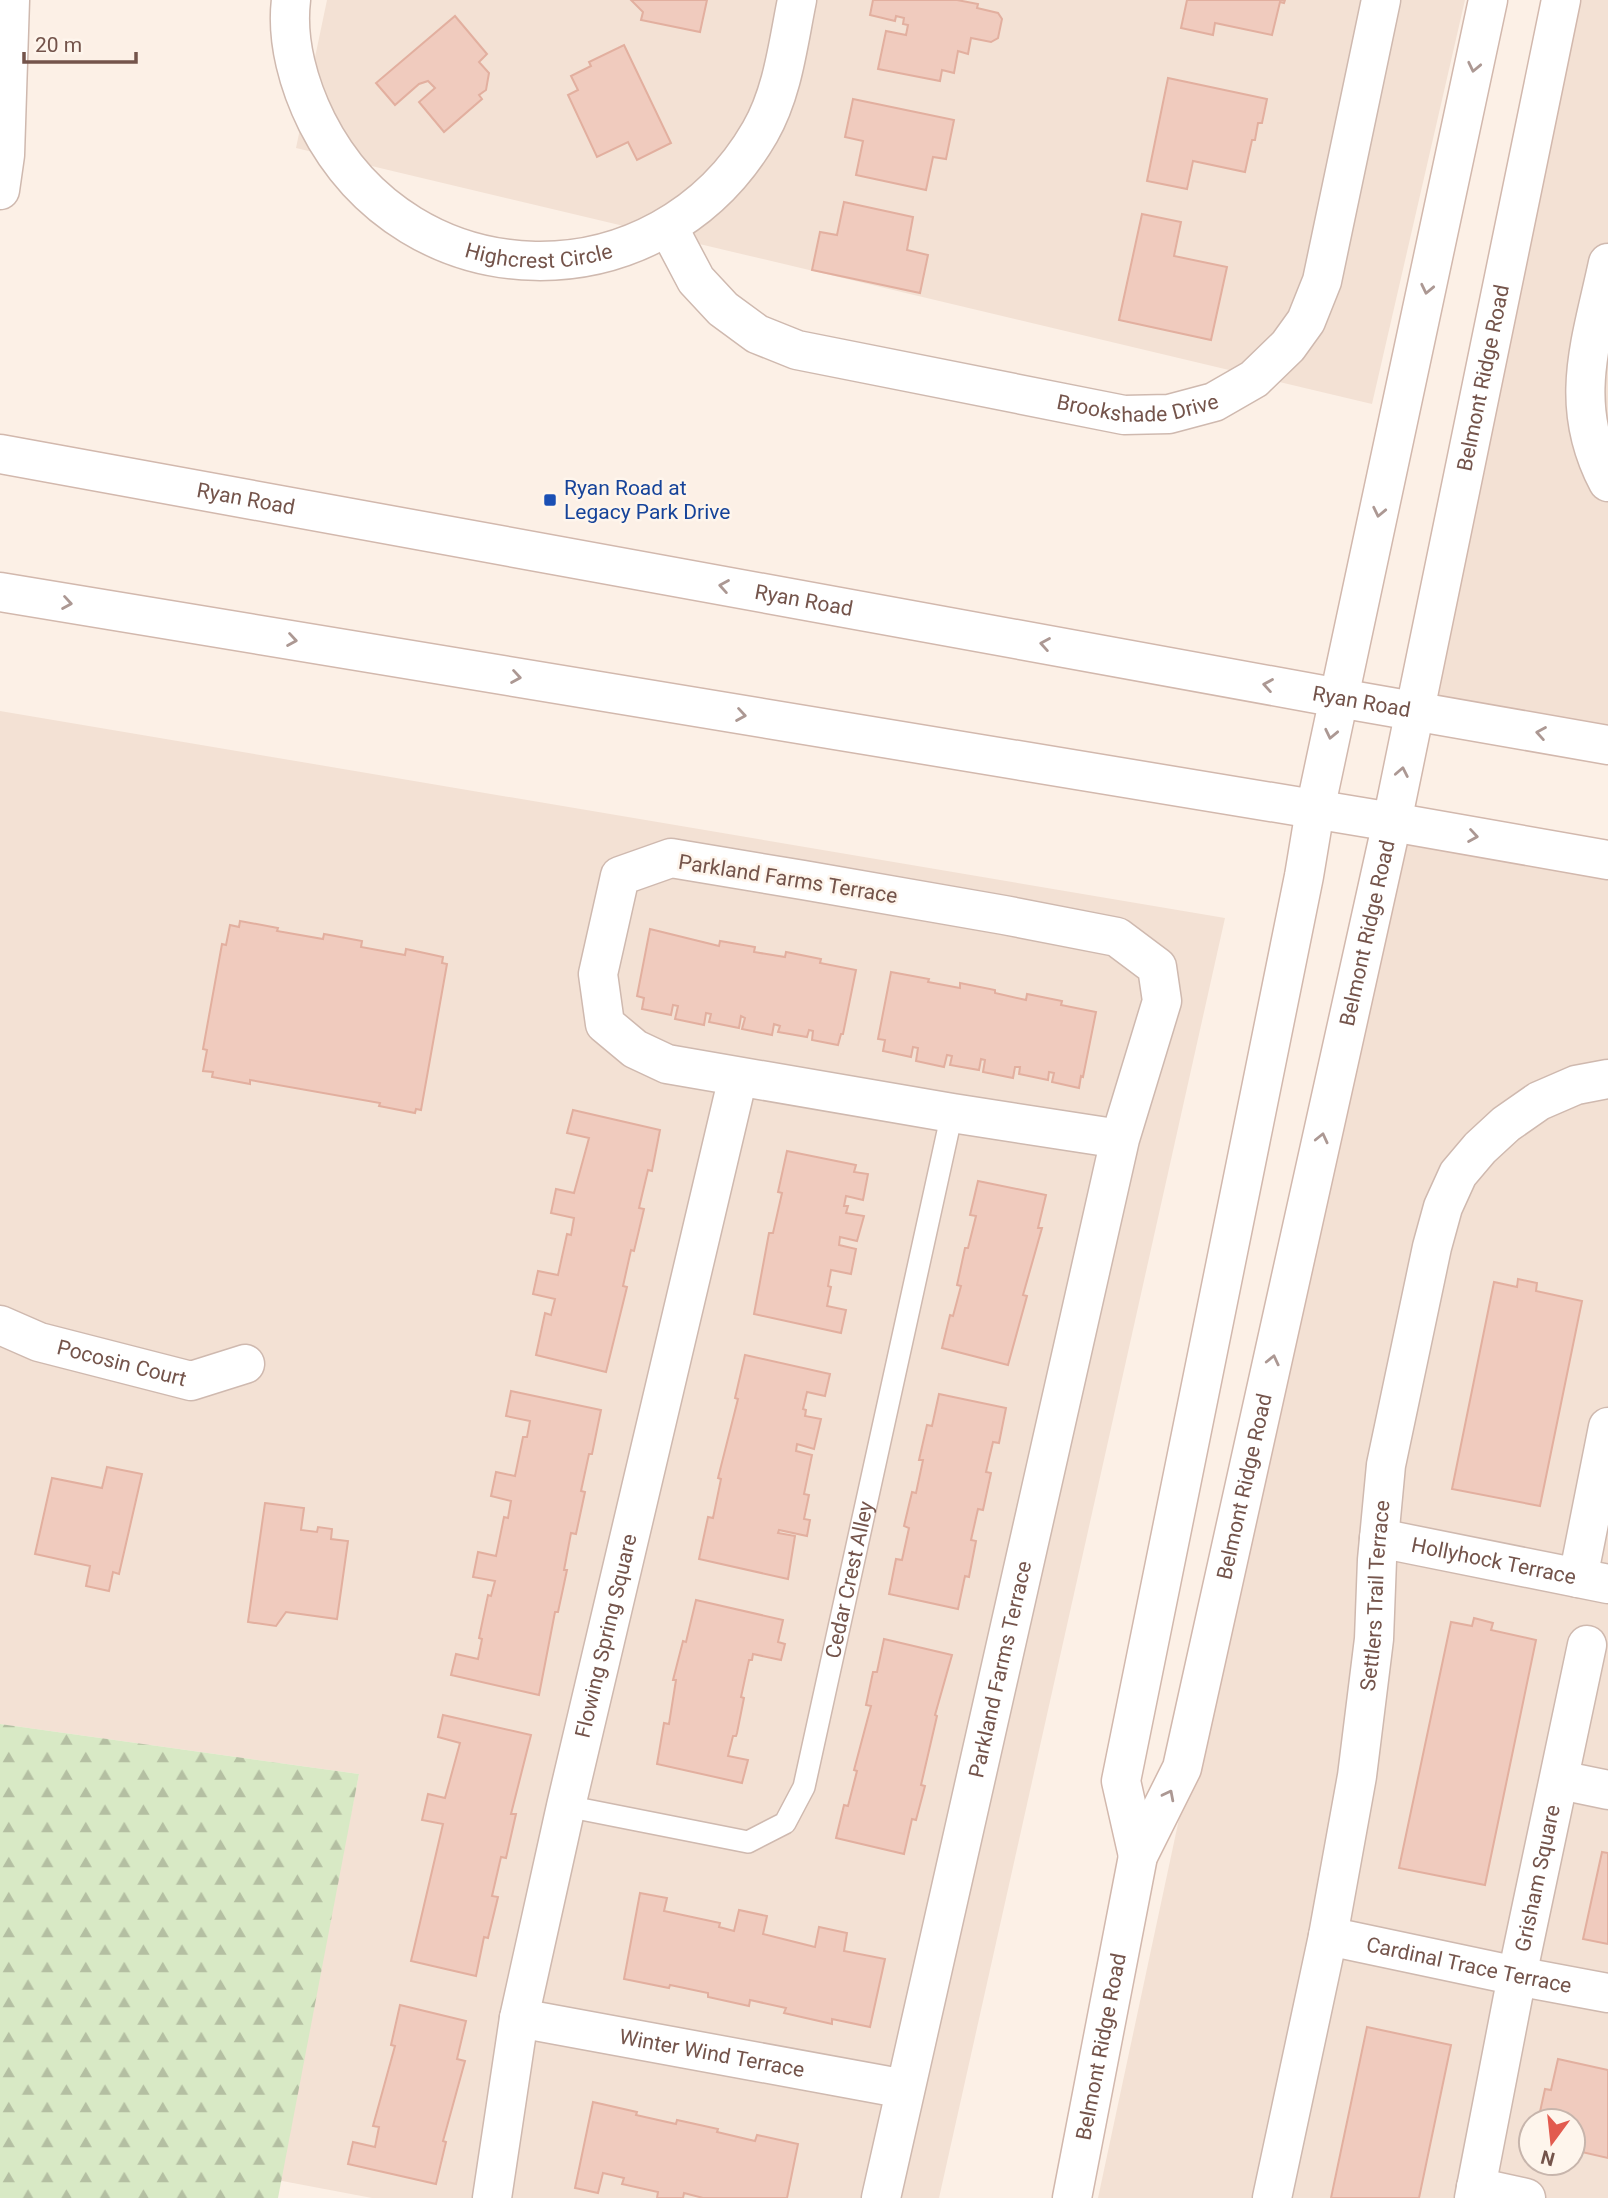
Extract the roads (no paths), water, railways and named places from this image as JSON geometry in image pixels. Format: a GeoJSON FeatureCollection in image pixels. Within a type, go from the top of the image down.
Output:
{"type":"FeatureCollection","features":[{"type":"Feature","properties":{"kind":"street"},"geometry":{"type":"LineString","coordinates":[[0,190],[5,155],[10,0]]}},
{"type":"Feature","properties":{"kind":"street","name":"Highcrest Circle"},"geometry":{"type":"LineString","coordinates":[[291,0],[294,57],[307,103],[330,147],[360,186],[396,216],[435,239],[479,254],[527,262],[575,260],[623,248],[668,227],[698,206],[734,170],[760,131],[779,87],[797,0]]}},
{"type":"Feature","properties":{"kind":"street","name":"Brookshade Drive"},"geometry":{"type":"LineString","coordinates":[[668,227],[696,280],[723,309],[757,334],[797,350],[1124,415],[1169,414],[1214,402],[1254,379],[1288,346],[1306,321],[1322,281],[1381,0]]}},
{"type":"Feature","properties":{"kind":"street","name":"Belmont Ridge Road"},"geometry":{"type":"LineString","coordinates":[[1138,1856],[1121,1781],[1304,876],[1315,810],[1488,0]]}},
{"type":"Feature","properties":{"kind":"street","name":"Belmont Ridge Road"},"geometry":{"type":"LineString","coordinates":[[1072,2198],[1138,1856],[1182,1768],[1392,822],[1561,0]]}},
{"type":"Feature","properties":{"kind":"street"},"geometry":{"type":"LineString","coordinates":[[1608,263],[1585,376],[1585,415],[1596,460],[1608,482]]}},
{"type":"Feature","properties":{"kind":"street","name":"Ryan Road"},"geometry":{"type":"LineString","coordinates":[[0,454],[1608,745]]}},
{"type":"Feature","properties":{"kind":"street"},"geometry":{"type":"LineString","coordinates":[[0,592],[1608,860]]}},
{"type":"Feature","properties":{"kind":"street","name":"Parkland Farms Terrace"},"geometry":{"type":"LineString","coordinates":[[881,2198],[1120,1139],[1161,1001],[1157,967],[1117,937],[671,858],[620,876],[597,974],[605,1024],[635,1049],[667,1064],[1120,1139]]}},
{"type":"Feature","properties":{"kind":"street","name":"Flowing Spring Square"},"geometry":{"type":"LineString","coordinates":[[492,2198],[519,2018],[566,1806],[738,1077]]}},
{"type":"Feature","properties":{"kind":"street","name":"Settlers Trail Terrace"},"geometry":{"type":"LineString","coordinates":[[1272,2198],[1328,1936],[1363,1738],[1374,1639],[1379,1538],[1387,1465],[1432,1247],[1443,1207],[1458,1174],[1497,1132],[1539,1101],[1576,1085],[1608,1079]]}},
{"type":"Feature","properties":{"kind":"street","name":"Pocosin Court"},"geometry":{"type":"LineString","coordinates":[[0,1325],[39,1342],[191,1381],[245,1364]]}},
{"type":"Feature","properties":{"kind":"street"},"geometry":{"type":"LineString","coordinates":[[1593,1581],[1608,1427]]}},
{"type":"Feature","properties":{"kind":"street","name":"Hollyhock Terrace"},"geometry":{"type":"LineString","coordinates":[[1379,1538],[1593,1581]]}},
{"type":"Feature","properties":{"kind":"street","name":"Grisham Square"},"geometry":{"type":"LineString","coordinates":[[1475,2193],[1517,1976],[1587,1646]]}},
{"type":"Feature","properties":{"kind":"street","name":"Grisham Square"},"geometry":{"type":"LineString","coordinates":[[1560,1780],[1608,1790]]}},
{"type":"Feature","properties":{"kind":"street","name":"Cardinal Trace Terrace"},"geometry":{"type":"LineString","coordinates":[[1328,1936],[1608,1993]]}},
{"type":"Feature","properties":{"kind":"street","name":"Winter Wind Terrace"},"geometry":{"type":"LineString","coordinates":[[519,2018],[905,2089]]}},
{"type":"Feature","properties":{"kind":"street"},"geometry":{"type":"LineString","coordinates":[[1475,2193],[1526,2198]]}},
{"type":"Feature","properties":{"kind":"lane","name":"Cedar Crest Alley"},"geometry":{"type":"LineString","coordinates":[[566,1806],[748,1842],[785,1823],[804,1787],[952,1113]]}},
{"type":"Feature","properties":{"kind":"place","name":"Ryan Road at Legacy Park Drive"},"geometry":{"type":"Point","coordinates":[550,500]}}]}
